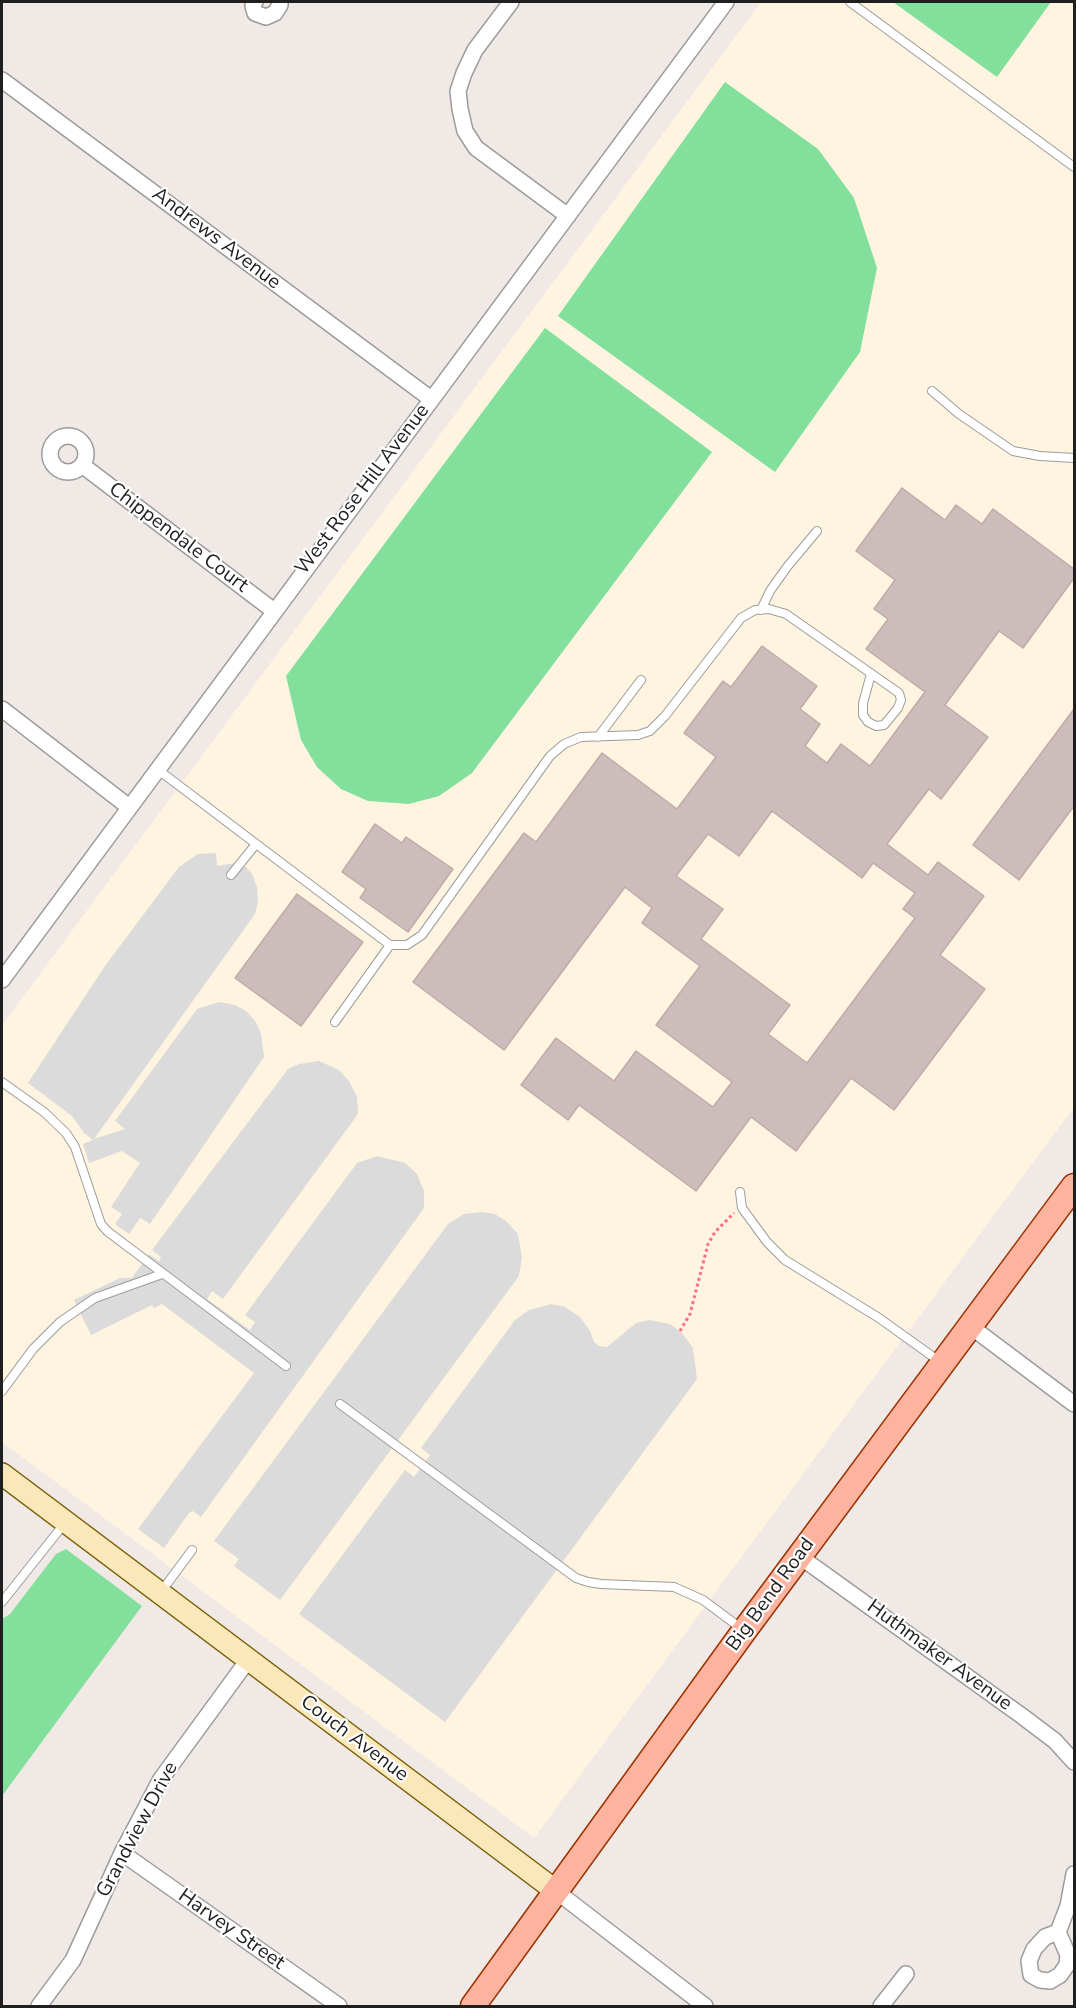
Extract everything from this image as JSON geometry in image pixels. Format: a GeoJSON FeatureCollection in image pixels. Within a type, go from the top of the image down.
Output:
{"type":"FeatureCollection","features":[{"type":"Feature","properties":{"kind":"main road","name":"Big Bend Road"},"geometry":{"type":"LineString","coordinates":[[473,2007],[744,1630],[1074,1186]]}},
{"type":"Feature","properties":{"kind":"street"},"geometry":{"type":"LineString","coordinates":[[255,2],[253,6],[255,13],[266,17],[275,14],[280,2]]}},
{"type":"Feature","properties":{"kind":"street"},"geometry":{"type":"LineString","coordinates":[[510,2],[475,50],[464,73],[458,91],[465,131],[476,148],[568,216]]}},
{"type":"Feature","properties":{"kind":"street","name":"West Rose Hill Avenue"},"geometry":{"type":"LineString","coordinates":[[2,980],[726,2]]}},
{"type":"Feature","properties":{"kind":"street","name":"Andrews Avenue"},"geometry":{"type":"LineString","coordinates":[[2,80],[431,399]]}},
{"type":"Feature","properties":{"kind":"street","name":"Chippendale Court"},"geometry":{"type":"LineString","coordinates":[[82,465],[274,611]]}},
{"type":"Feature","properties":{"kind":"street"},"geometry":{"type":"LineString","coordinates":[[2,708],[129,807]]}},
{"type":"Feature","properties":{"kind":"street"},"geometry":{"type":"LineString","coordinates":[[970,1326],[1074,1404]]}},
{"type":"Feature","properties":{"kind":"street","name":"Couch Avenue"},"geometry":{"type":"LineString","coordinates":[[2,1474],[705,2007]]}},
{"type":"Feature","properties":{"kind":"street","name":"Huthmaker Avenue"},"geometry":{"type":"LineString","coordinates":[[799,1556],[1022,1716],[1055,1741],[1074,1761]]}},
{"type":"Feature","properties":{"kind":"street","name":"Grandview Drive"},"geometry":{"type":"LineString","coordinates":[[39,2007],[73,1960],[122,1853],[161,1779],[248,1660]]}},
{"type":"Feature","properties":{"kind":"street","name":"Harvey Street"},"geometry":{"type":"LineString","coordinates":[[122,1853],[339,2007]]}},
{"type":"Feature","properties":{"kind":"street"},"geometry":{"type":"LineString","coordinates":[[1058,1932],[1068,1906],[1074,1874]]}},
{"type":"Feature","properties":{"kind":"street"},"geometry":{"type":"LineString","coordinates":[[881,2007],[906,1974]]}},
{"type":"Feature","properties":{"kind":"lane"},"geometry":{"type":"LineString","coordinates":[[850,2],[1074,167]]}},
{"type":"Feature","properties":{"kind":"lane"},"geometry":{"type":"LineString","coordinates":[[932,391],[978,428],[1013,451],[1040,456],[1074,458]]}},
{"type":"Feature","properties":{"kind":"lane"},"geometry":{"type":"LineString","coordinates":[[761,610],[770,591],[787,567],[817,531]]}},
{"type":"Feature","properties":{"kind":"lane"},"geometry":{"type":"LineString","coordinates":[[157,769],[390,945],[407,945],[422,935],[550,756],[564,744],[581,737],[638,735],[650,731],[665,716],[741,618],[755,610],[769,609],[786,615],[899,693],[901,700],[898,708],[884,725],[876,726],[868,722],[863,715],[871,674]]}},
{"type":"Feature","properties":{"kind":"lane"},"geometry":{"type":"LineString","coordinates":[[598,737],[641,680]]}},
{"type":"Feature","properties":{"kind":"lane"},"geometry":{"type":"LineString","coordinates":[[231,875],[256,844]]}},
{"type":"Feature","properties":{"kind":"lane"},"geometry":{"type":"LineString","coordinates":[[335,1022],[390,945]]}},
{"type":"Feature","properties":{"kind":"lane"},"geometry":{"type":"LineString","coordinates":[[2,1082],[44,1112],[66,1133],[75,1147],[101,1224],[114,1238],[286,1366]]}},
{"type":"Feature","properties":{"kind":"lane"},"geometry":{"type":"LineString","coordinates":[[740,1192],[742,1208],[767,1242],[785,1260],[879,1318],[943,1363]]}},
{"type":"Feature","properties":{"kind":"lane"},"geometry":{"type":"LineString","coordinates":[[2,1391],[33,1349],[48,1332],[69,1315],[95,1298],[162,1274]]}},
{"type":"Feature","properties":{"kind":"lane"},"geometry":{"type":"LineString","coordinates":[[340,1404],[576,1578],[601,1584],[674,1587],[703,1600],[744,1630]]}},
{"type":"Feature","properties":{"kind":"lane"},"geometry":{"type":"LineString","coordinates":[[2,1602],[65,1522]]}},
{"type":"Feature","properties":{"kind":"lane"},"geometry":{"type":"LineString","coordinates":[[160,1593],[192,1550]]}},
{"type":"Feature","properties":{"kind":"path"},"geometry":{"type":"LineString","coordinates":[[680,1331],[690,1314],[708,1244],[723,1223],[742,1208]]}},
{"type":"Feature","properties":{"kind":"shaded area"},"geometry":{"type":"Polygon","coordinates":[[[761,2],[1074,2],[1074,1107],[534,1838],[2,1442],[2,1025],[761,2]]]}},
{"type":"Feature","properties":{"kind":"shaded area"},"geometry":{"type":"Polygon","coordinates":[[[216,853],[217,866],[235,863],[246,867],[252,874],[257,887],[258,903],[255,914],[94,1139],[125,1129],[115,1121],[197,1009],[219,1002],[235,1005],[246,1011],[256,1022],[261,1034],[264,1057],[150,1224],[140,1218],[129,1234],[115,1224],[122,1214],[111,1207],[140,1163],[122,1151],[89,1163],[83,1144],[93,1140],[84,1133],[72,1116],[28,1083],[105,966],[179,867],[198,854],[216,853]]]}},
{"type":"Feature","properties":{"kind":"shaded area"},"geometry":{"type":"Polygon","coordinates":[[[319,1061],[339,1070],[349,1081],[357,1097],[358,1114],[223,1299],[212,1291],[207,1299],[250,1330],[255,1322],[245,1315],[357,1163],[377,1156],[405,1163],[417,1174],[424,1191],[424,1208],[201,1517],[193,1511],[189,1513],[164,1548],[138,1529],[254,1373],[162,1304],[154,1308],[152,1305],[91,1335],[74,1300],[120,1278],[132,1278],[149,1254],[159,1261],[161,1257],[152,1250],[288,1069],[299,1064],[319,1061]]]}},
{"type":"Feature","properties":{"kind":"shaded area"},"geometry":{"type":"Polygon","coordinates":[[[482,1212],[495,1214],[506,1221],[518,1234],[522,1258],[519,1276],[280,1600],[234,1566],[239,1559],[214,1541],[448,1224],[464,1214],[482,1212]]]}},
{"type":"Feature","properties":{"kind":"shaded area"},"geometry":{"type":"Polygon","coordinates":[[[551,1304],[565,1307],[580,1317],[590,1331],[594,1342],[599,1346],[607,1347],[636,1323],[649,1320],[670,1324],[682,1333],[693,1348],[697,1379],[445,1722],[299,1614],[405,1470],[414,1477],[430,1455],[421,1448],[515,1320],[529,1310],[551,1304]]]}},
{"type":"Feature","properties":{"kind":"green space"},"geometry":{"type":"Polygon","coordinates":[[[893,2],[1051,2],[997,77],[893,2]]]}},
{"type":"Feature","properties":{"kind":"green space"},"geometry":{"type":"Polygon","coordinates":[[[725,82],[818,149],[854,198],[877,268],[860,352],[775,472],[558,316],[725,82]]]}},
{"type":"Feature","properties":{"kind":"green space"},"geometry":{"type":"Polygon","coordinates":[[[545,328],[712,452],[472,773],[439,796],[409,804],[368,801],[341,789],[317,767],[301,740],[286,676],[545,328]]]}},
{"type":"Feature","properties":{"kind":"green space"},"geometry":{"type":"Polygon","coordinates":[[[66,1549],[142,1606],[2,1796],[2,1619],[10,1614],[56,1554],[66,1549]]]}},
{"type":"Feature","properties":{"kind":"building"},"geometry":{"type":"Polygon","coordinates":[[[902,488],[945,520],[956,505],[982,524],[993,509],[1074,569],[1074,578],[1023,648],[999,631],[945,705],[988,737],[941,799],[929,789],[887,844],[928,875],[938,862],[984,896],[940,955],[985,989],[894,1110],[851,1078],[796,1151],[751,1117],[696,1191],[579,1105],[568,1120],[521,1085],[556,1038],[614,1081],[636,1051],[713,1107],[732,1082],[656,1025],[700,966],[642,923],[652,908],[625,887],[504,1050],[413,982],[524,833],[536,842],[602,753],[677,809],[716,757],[684,733],[723,681],[731,687],[762,646],[817,686],[800,709],[820,724],[805,746],[827,763],[841,744],[870,766],[925,692],[866,649],[888,619],[874,609],[895,580],[856,551],[902,488]],[[772,811],[739,856],[708,834],[676,876],[723,909],[701,939],[790,1005],[768,1034],[807,1063],[915,918],[903,909],[915,893],[873,863],[862,878],[772,811]]]}},
{"type":"Feature","properties":{"kind":"building"},"geometry":{"type":"Polygon","coordinates":[[[1074,709],[1074,806],[1019,880],[973,845],[1074,709]]]}},
{"type":"Feature","properties":{"kind":"building"},"geometry":{"type":"Polygon","coordinates":[[[375,824],[402,843],[406,837],[453,869],[408,932],[360,898],[366,889],[342,872],[375,824]]]}},
{"type":"Feature","properties":{"kind":"building"},"geometry":{"type":"Polygon","coordinates":[[[297,894],[363,942],[301,1026],[235,978],[297,894]]]}}]}
